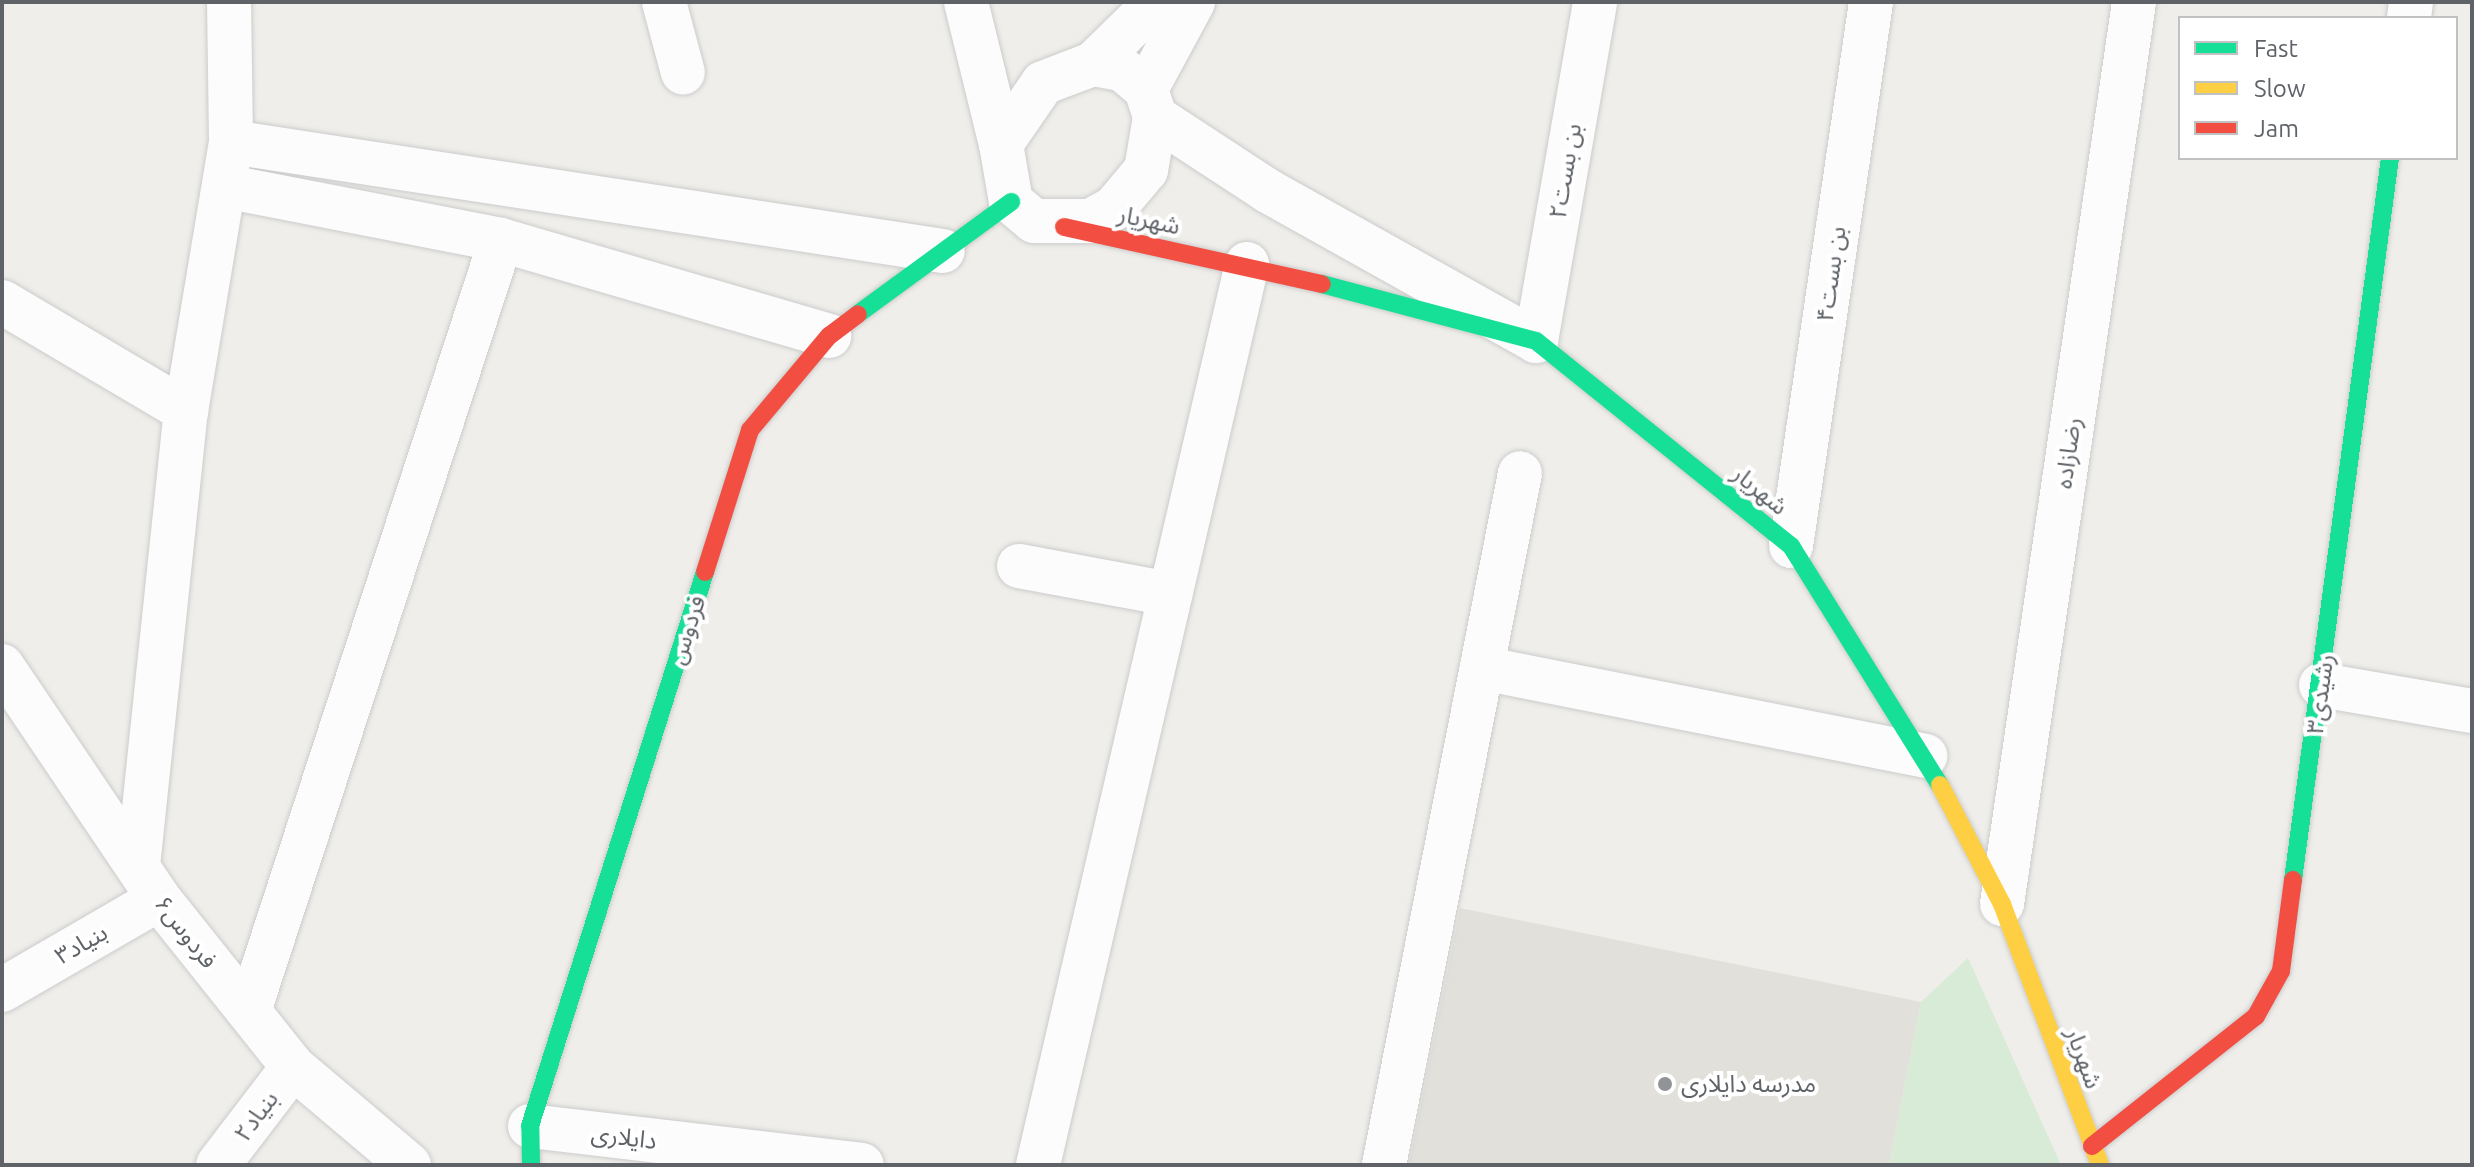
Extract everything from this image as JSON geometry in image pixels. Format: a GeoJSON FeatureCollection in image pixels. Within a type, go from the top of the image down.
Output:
{"type":"FeatureCollection","features":[{"type":"Feature","properties":{"kind":"street"},"geometry":{"type":"LineString","coordinates":[[664,2],[683,73]]}},
{"type":"Feature","properties":{"kind":"street"},"geometry":{"type":"LineString","coordinates":[[966,2],[1001,144],[1011,202],[1034,221],[1064,227],[1091,221],[1132,191],[1155,146],[1150,103],[1193,2]]}},
{"type":"Feature","properties":{"kind":"street"},"geometry":{"type":"LineString","coordinates":[[1001,144],[1011,120],[1043,83],[1093,64],[1156,2]]}},
{"type":"Feature","properties":{"kind":"street","name":"بن بست۲"},"geometry":{"type":"LineString","coordinates":[[1536,341],[1595,2]]}},
{"type":"Feature","properties":{"kind":"street","name":"بن بست۴"},"geometry":{"type":"LineString","coordinates":[[1791,546],[1871,2]]}},
{"type":"Feature","properties":{"kind":"street","name":"رضازاده"},"geometry":{"type":"LineString","coordinates":[[2002,904],[2134,2]]}},
{"type":"Feature","properties":{"kind":"street"},"geometry":{"type":"LineString","coordinates":[[148,883],[186,411],[231,142],[219,7]]}},
{"type":"Feature","properties":{"kind":"street"},"geometry":{"type":"LineString","coordinates":[[1093,64],[1122,69],[1150,103],[1268,191],[1536,341]]}},
{"type":"Feature","properties":{"kind":"street"},"geometry":{"type":"LineString","coordinates":[[231,142],[943,251]]}},
{"type":"Feature","properties":{"kind":"street","name":"رشیدی۳"},"geometry":{"type":"LineString","coordinates":[[2092,1146],[2256,1016],[2281,971],[2390,160]]}},
{"type":"Feature","properties":{"kind":"street"},"geometry":{"type":"LineString","coordinates":[[224,186],[501,240],[829,336]]}},
{"type":"Feature","properties":{"kind":"street","name":"فردوس"},"geometry":{"type":"LineString","coordinates":[[530,1146],[750,430],[829,336],[1011,202]]}},
{"type":"Feature","properties":{"kind":"street","name":"شهریار"},"geometry":{"type":"LineString","coordinates":[[1064,227],[1247,264],[1536,341],[1791,546],[1925,756],[2002,904],[2100,1165]]}},
{"type":"Feature","properties":{"kind":"street"},"geometry":{"type":"LineString","coordinates":[[249,1011],[501,240]]}},
{"type":"Feature","properties":{"kind":"street"},"geometry":{"type":"LineString","coordinates":[[1038,1165],[1247,264]]}},
{"type":"Feature","properties":{"kind":"street"},"geometry":{"type":"LineString","coordinates":[[2,302],[186,411]]}},
{"type":"Feature","properties":{"kind":"street"},"geometry":{"type":"LineString","coordinates":[[1384,1165],[1520,473]]}},
{"type":"Feature","properties":{"kind":"street"},"geometry":{"type":"LineString","coordinates":[[1019,566],[1170,594]]}},
{"type":"Feature","properties":{"kind":"street","name":"فردوس۶"},"geometry":{"type":"LineString","coordinates":[[2,666],[148,883],[293,1067],[409,1165]]}},
{"type":"Feature","properties":{"kind":"street"},"geometry":{"type":"LineString","coordinates":[[1482,668],[1925,756]]}},
{"type":"Feature","properties":{"kind":"street"},"geometry":{"type":"LineString","coordinates":[[2321,685],[2472,711]]}},
{"type":"Feature","properties":{"kind":"street","name":"بنیاد۳"},"geometry":{"type":"LineString","coordinates":[[2,990],[148,883]]}},
{"type":"Feature","properties":{"kind":"street","name":"بنیاد۲"},"geometry":{"type":"LineString","coordinates":[[218,1165],[293,1067]]}},
{"type":"Feature","properties":{"kind":"street","name":"دایلاری"},"geometry":{"type":"LineString","coordinates":[[530,1146],[862,1165]]}},
{"type":"Feature","properties":{"kind":"shaded area","name":"مدرسه دایلاری"},"geometry":{"type":"Polygon","coordinates":[[[1460,908],[1921,1002],[1889,1165],[1409,1165],[1460,908]]]}},
{"type":"Feature","properties":{"kind":"green space"},"geometry":{"type":"Polygon","coordinates":[[[1968,958],[2061,1165],[1889,1165],[1921,1002],[1968,958]]]}},
{"type":"Feature","properties":{"kind":"traffic: fast"},"geometry":{"type":"LineString","coordinates":[[2293,880],[2390,160]]}},
{"type":"Feature","properties":{"kind":"traffic: fast"},"geometry":{"type":"LineString","coordinates":[[858,314],[1011,202]]}},
{"type":"Feature","properties":{"kind":"traffic: fast"},"geometry":{"type":"LineString","coordinates":[[1322,284],[1536,341],[1791,546],[1940,785]]}},
{"type":"Feature","properties":{"kind":"traffic: fast"},"geometry":{"type":"LineString","coordinates":[[531,1165],[530,1126],[705,572]]}},
{"type":"Feature","properties":{"kind":"traffic: slow"},"geometry":{"type":"LineString","coordinates":[[1940,785],[2002,904],[2100,1165]]}},
{"type":"Feature","properties":{"kind":"traffic: jam"},"geometry":{"type":"LineString","coordinates":[[1064,227],[1322,284]]}},
{"type":"Feature","properties":{"kind":"traffic: jam"},"geometry":{"type":"LineString","coordinates":[[705,572],[750,430],[829,336],[858,314]]}},
{"type":"Feature","properties":{"kind":"traffic: jam"},"geometry":{"type":"LineString","coordinates":[[2092,1146],[2256,1016],[2281,971],[2293,880]]}},
{"type":"Feature","properties":{"kind":"place","name":"مدرسه دایلاری"},"geometry":{"type":"Point","coordinates":[1665,1084]}}]}
